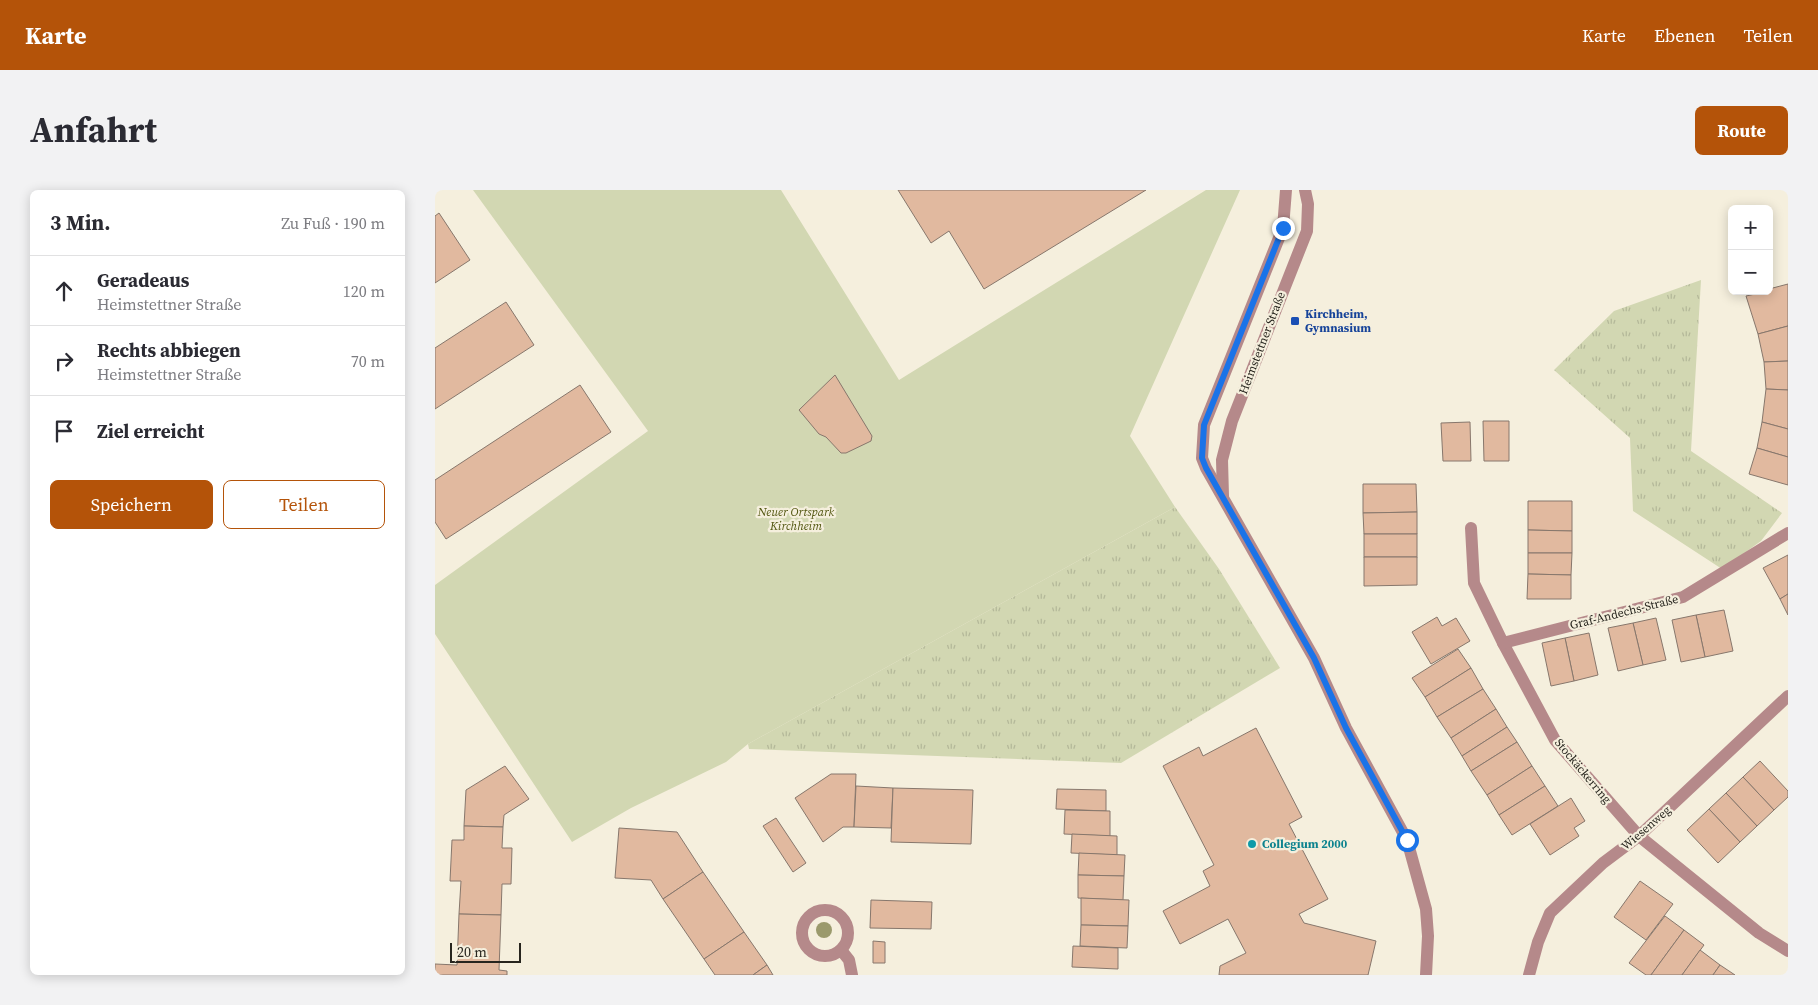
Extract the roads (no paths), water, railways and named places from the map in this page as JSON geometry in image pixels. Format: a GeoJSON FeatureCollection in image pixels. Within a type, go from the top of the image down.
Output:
{"type":"FeatureCollection","features":[{"type":"Feature","properties":{"kind":"street","name":"Heimstettner Straße"},"geometry":{"type":"LineString","coordinates":[[1286,190],[1283,228],[1204,425],[1202,458],[1314,658],[1346,728],[1407,840],[1426,909],[1429,936],[1427,975]]}},
{"type":"Feature","properties":{"kind":"street","name":"Heimstettner Straße"},"geometry":{"type":"LineString","coordinates":[[1223,498],[1222,460],[1232,421],[1307,231],[1309,204],[1305,190]]}},
{"type":"Feature","properties":{"kind":"street","name":"Stockäckerring"},"geometry":{"type":"LineString","coordinates":[[1471,528],[1474,583],[1503,643],[1555,740],[1639,836],[1759,933],[1788,951]]}},
{"type":"Feature","properties":{"kind":"street","name":"Graf-Andechs-Straße"},"geometry":{"type":"LineString","coordinates":[[1503,643],[1683,598],[1788,533]]}},
{"type":"Feature","properties":{"kind":"street","name":"Wiesenweg"},"geometry":{"type":"LineString","coordinates":[[1529,975],[1538,942],[1550,913],[1603,863],[1639,836],[1788,696]]}},
{"type":"Feature","properties":{"kind":"street"},"geometry":{"type":"LineString","coordinates":[[841,950],[849,960],[851,975]]}},
{"type":"Feature","properties":{"kind":"place","name":"Kirchheim, Gymnasium"},"geometry":{"type":"Point","coordinates":[1295,321]}},
{"type":"Feature","properties":{"kind":"place","name":"Collegium 2000"},"geometry":{"type":"Point","coordinates":[1252,844]}},
{"type":"Feature","properties":{"kind":"park label","name":"Neuer Ortspark Kirchheim"},"geometry":{"type":"Point","coordinates":[796,519]}}]}
